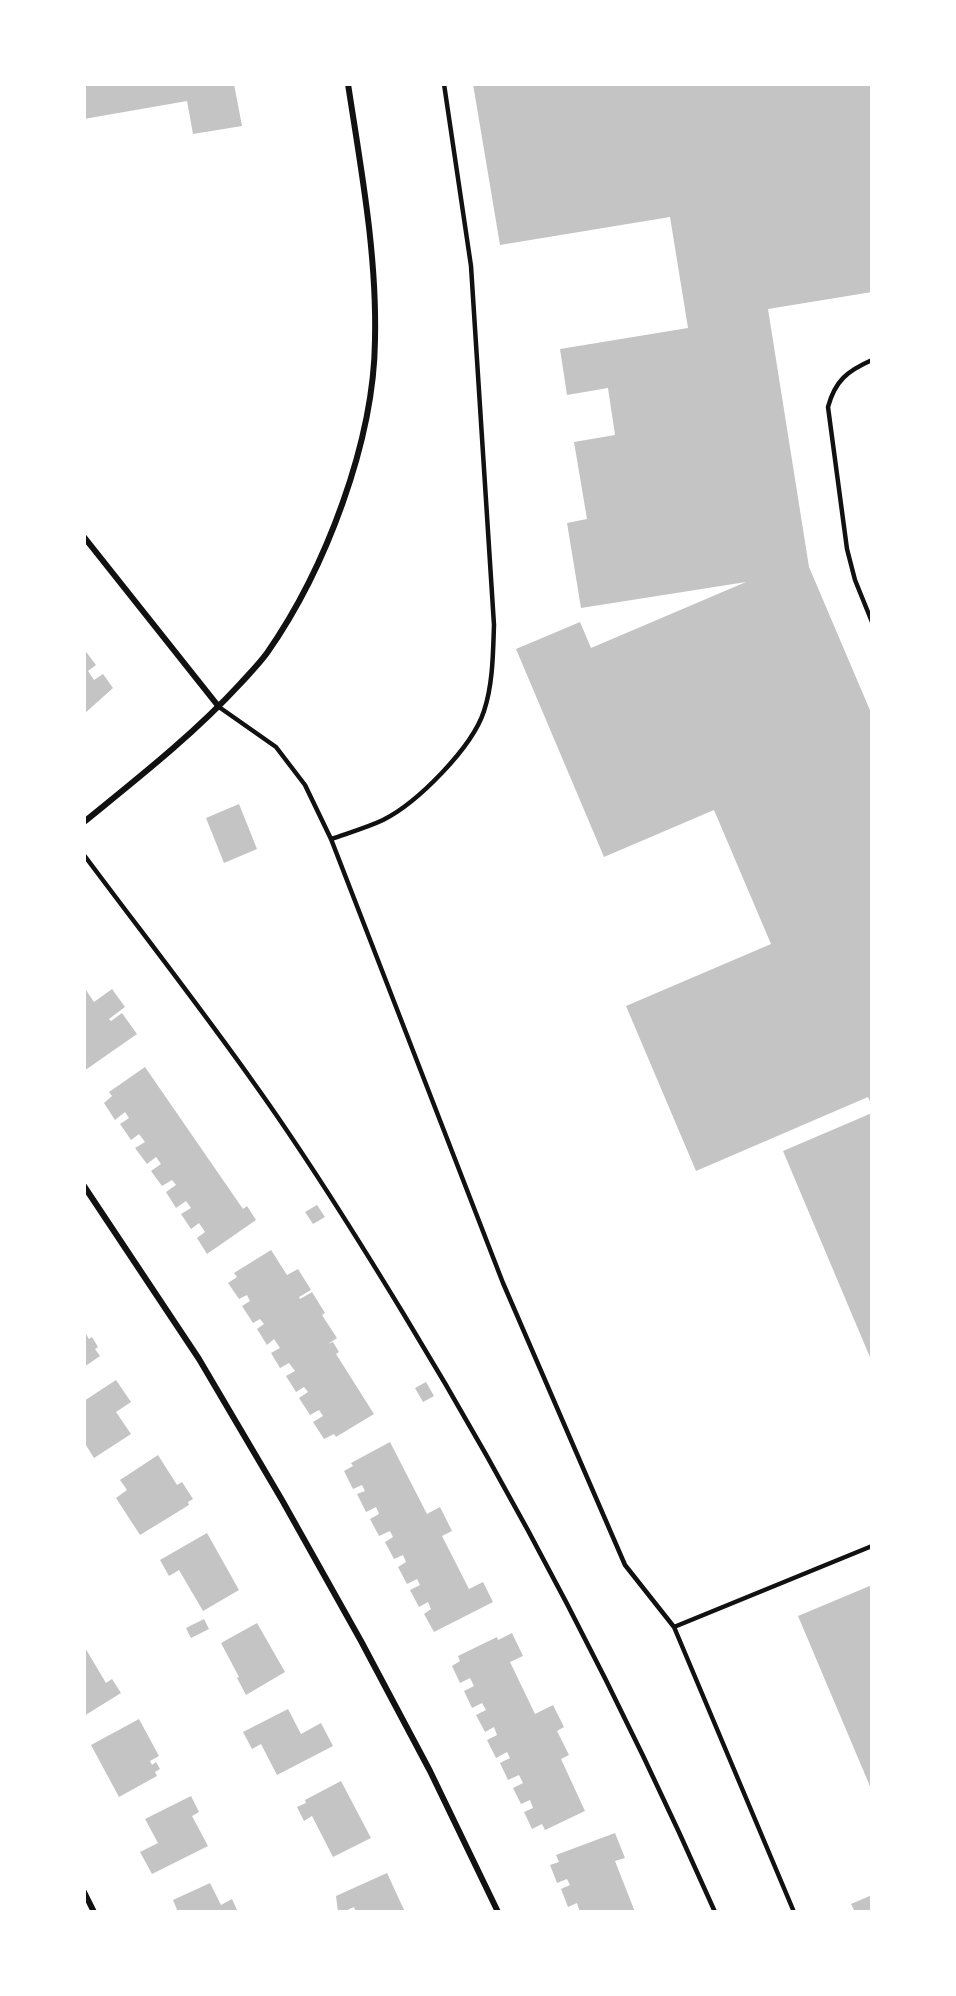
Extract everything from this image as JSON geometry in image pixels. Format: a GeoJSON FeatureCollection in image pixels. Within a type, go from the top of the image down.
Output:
{"type":"FeatureCollection","features":[{"type":"Feature","properties":{"kind":"street"},"geometry":{"type":"LineString","coordinates":[[84,822],[170,752],[219,707],[266,655],[298,602],[328,542],[351,479],[369,405],[375,342],[373,254],[348,84]]}},
{"type":"Feature","properties":{"kind":"street"},"geometry":{"type":"LineString","coordinates":[[84,537],[219,707]]}},
{"type":"Feature","properties":{"kind":"street"},"geometry":{"type":"LineString","coordinates":[[84,1186],[199,1359],[282,1500],[430,1771],[498,1912]]}},
{"type":"Feature","properties":{"kind":"street"},"geometry":{"type":"LineString","coordinates":[[84,1892],[94,1912]]}},
{"type":"Feature","properties":{"kind":"lane"},"geometry":{"type":"LineString","coordinates":[[331,839],[384,819],[417,796],[446,769],[471,737],[484,712],[491,677],[494,625],[471,266],[444,84]]}},
{"type":"Feature","properties":{"kind":"lane"},"geometry":{"type":"LineString","coordinates":[[872,360],[844,376],[832,391],[828,407],[847,549],[855,580],[872,622]]}},
{"type":"Feature","properties":{"kind":"lane"},"geometry":{"type":"LineString","coordinates":[[219,707],[276,747],[305,785],[331,839],[503,1283],[625,1565],[674,1627],[794,1912]]}},
{"type":"Feature","properties":{"kind":"lane"},"geometry":{"type":"LineString","coordinates":[[84,855],[252,1080],[362,1245],[458,1403],[623,1712],[715,1912]]}},
{"type":"Feature","properties":{"kind":"lane"},"geometry":{"type":"LineString","coordinates":[[674,1627],[872,1546]]}},
{"type":"Feature","properties":{"kind":"building"},"geometry":{"type":"Polygon","coordinates":[[[84,84],[234,84],[242,126],[193,134],[187,101],[84,119],[84,84]]]}},
{"type":"Feature","properties":{"kind":"building"},"geometry":{"type":"Polygon","coordinates":[[[473,84],[872,84],[872,292],[768,309],[809,567],[872,715],[872,1106],[868,1097],[696,1171],[626,1006],[771,944],[714,810],[604,857],[516,649],[580,622],[591,648],[746,582],[581,608],[567,523],[587,519],[574,442],[615,435],[608,388],[567,395],[560,349],[688,328],[670,217],[500,245],[473,84]]]}},
{"type":"Feature","properties":{"kind":"building"},"geometry":{"type":"Polygon","coordinates":[[[84,649],[96,665],[88,671],[94,680],[103,674],[113,688],[84,714],[84,649]]]}},
{"type":"Feature","properties":{"kind":"building"},"geometry":{"type":"Polygon","coordinates":[[[239,804],[257,849],[224,863],[206,818],[239,804]]]}},
{"type":"Feature","properties":{"kind":"building"},"geometry":{"type":"Polygon","coordinates":[[[84,987],[94,1002],[112,989],[125,1007],[109,1019],[111,1021],[122,1013],[137,1034],[84,1071],[84,987]]]}},
{"type":"Feature","properties":{"kind":"building"},"geometry":{"type":"Polygon","coordinates":[[[145,1067],[243,1209],[247,1206],[256,1220],[207,1254],[197,1238],[205,1232],[199,1223],[191,1229],[181,1214],[191,1208],[186,1201],[176,1208],[166,1192],[176,1185],[172,1180],[162,1186],[151,1171],[161,1164],[156,1157],[147,1164],[135,1148],[145,1142],[139,1134],[131,1140],[120,1124],[129,1118],[125,1112],[115,1120],[104,1103],[112,1096],[109,1092],[145,1067]]]}},
{"type":"Feature","properties":{"kind":"building"},"geometry":{"type":"Polygon","coordinates":[[[872,1113],[872,1362],[783,1151],[872,1113]]]}},
{"type":"Feature","properties":{"kind":"building"},"geometry":{"type":"Polygon","coordinates":[[[317,1205],[325,1217],[313,1224],[305,1212],[317,1205]]]}},
{"type":"Feature","properties":{"kind":"building"},"geometry":{"type":"Polygon","coordinates":[[[271,1250],[287,1275],[298,1269],[311,1290],[299,1297],[300,1299],[312,1292],[325,1313],[322,1315],[337,1338],[328,1344],[333,1342],[339,1352],[336,1354],[374,1414],[336,1437],[334,1434],[324,1439],[313,1422],[323,1416],[319,1410],[310,1415],[299,1398],[308,1392],[304,1387],[296,1392],[286,1376],[295,1371],[289,1363],[280,1368],[271,1353],[280,1348],[274,1339],[267,1345],[257,1329],[264,1324],[260,1319],[253,1323],[242,1306],[250,1301],[247,1295],[239,1299],[228,1283],[237,1277],[234,1273],[271,1250]]]}},
{"type":"Feature","properties":{"kind":"building"},"geometry":{"type":"Polygon","coordinates":[[[86,1334],[89,1339],[92,1337],[98,1347],[95,1349],[100,1356],[84,1367],[84,1335],[86,1334]]]}},
{"type":"Feature","properties":{"kind":"building"},"geometry":{"type":"Polygon","coordinates":[[[116,1380],[131,1402],[116,1412],[131,1434],[94,1458],[84,1442],[84,1401],[116,1380]]]}},
{"type":"Feature","properties":{"kind":"building"},"geometry":{"type":"Polygon","coordinates":[[[426,1382],[434,1396],[423,1402],[415,1388],[426,1382]]]}},
{"type":"Feature","properties":{"kind":"building"},"geometry":{"type":"Polygon","coordinates":[[[390,1442],[427,1514],[440,1507],[452,1531],[442,1536],[469,1589],[483,1582],[493,1602],[434,1632],[424,1614],[431,1609],[428,1602],[419,1607],[410,1590],[420,1585],[417,1579],[407,1584],[398,1567],[406,1562],[403,1555],[394,1559],[385,1542],[393,1537],[390,1531],[379,1536],[370,1519],[379,1514],[376,1507],[366,1512],[357,1494],[365,1491],[362,1485],[353,1489],[344,1471],[353,1466],[351,1463],[390,1442]]]}},
{"type":"Feature","properties":{"kind":"building"},"geometry":{"type":"Polygon","coordinates":[[[158,1455],[177,1485],[182,1482],[193,1499],[188,1502],[189,1505],[140,1535],[116,1498],[127,1490],[120,1480],[158,1455]]]}},
{"type":"Feature","properties":{"kind":"building"},"geometry":{"type":"Polygon","coordinates":[[[207,1533],[239,1590],[203,1611],[179,1570],[169,1576],[160,1560],[207,1533]]]}},
{"type":"Feature","properties":{"kind":"building"},"geometry":{"type":"Polygon","coordinates":[[[872,1585],[872,1791],[798,1616],[872,1585]]]}},
{"type":"Feature","properties":{"kind":"building"},"geometry":{"type":"Polygon","coordinates":[[[204,1619],[209,1629],[191,1638],[186,1628],[204,1619]]]}},
{"type":"Feature","properties":{"kind":"building"},"geometry":{"type":"Polygon","coordinates":[[[257,1623],[285,1672],[246,1695],[221,1643],[257,1623]]]}},
{"type":"Feature","properties":{"kind":"building"},"geometry":{"type":"Polygon","coordinates":[[[512,1633],[523,1656],[510,1662],[535,1714],[553,1705],[564,1727],[557,1731],[569,1755],[561,1759],[585,1811],[545,1830],[542,1824],[532,1829],[524,1812],[533,1808],[530,1800],[521,1804],[513,1788],[523,1783],[519,1775],[508,1780],[500,1763],[510,1758],[507,1752],[496,1758],[487,1740],[497,1735],[494,1727],[485,1732],[476,1715],[486,1710],[482,1703],[472,1708],[464,1691],[474,1686],[470,1678],[460,1683],[452,1666],[460,1661],[458,1656],[497,1637],[498,1640],[512,1633]]]}},
{"type":"Feature","properties":{"kind":"building"},"geometry":{"type":"Polygon","coordinates":[[[84,1646],[106,1683],[112,1679],[121,1693],[84,1716],[84,1646]]]}},
{"type":"Feature","properties":{"kind":"building"},"geometry":{"type":"Polygon","coordinates":[[[288,1709],[301,1734],[321,1723],[333,1746],[277,1775],[261,1744],[252,1749],[243,1732],[288,1709]]]}},
{"type":"Feature","properties":{"kind":"building"},"geometry":{"type":"Polygon","coordinates":[[[139,1719],[159,1756],[150,1761],[152,1765],[156,1762],[160,1769],[155,1772],[157,1776],[119,1797],[91,1745],[139,1719]]]}},
{"type":"Feature","properties":{"kind":"building"},"geometry":{"type":"Polygon","coordinates":[[[341,1781],[371,1838],[333,1857],[312,1816],[304,1821],[297,1807],[306,1803],[305,1800],[341,1781]]]}},
{"type":"Feature","properties":{"kind":"building"},"geometry":{"type":"Polygon","coordinates":[[[191,1796],[199,1812],[192,1816],[208,1846],[152,1874],[140,1852],[158,1843],[145,1819],[191,1796]]]}},
{"type":"Feature","properties":{"kind":"building"},"geometry":{"type":"Polygon","coordinates":[[[615,1833],[625,1858],[615,1861],[635,1912],[580,1912],[577,1903],[568,1907],[561,1889],[570,1885],[567,1879],[557,1883],[550,1865],[559,1862],[556,1855],[615,1833]]]}},
{"type":"Feature","properties":{"kind":"building"},"geometry":{"type":"Polygon","coordinates":[[[387,1873],[405,1912],[356,1912],[354,1907],[338,1912],[336,1896],[387,1873]]]}},
{"type":"Feature","properties":{"kind":"building"},"geometry":{"type":"Polygon","coordinates":[[[210,1883],[221,1905],[232,1899],[238,1912],[178,1912],[173,1900],[210,1883]]]}},
{"type":"Feature","properties":{"kind":"building"},"geometry":{"type":"Polygon","coordinates":[[[872,1895],[872,1912],[855,1912],[851,1904],[872,1895]]]}}]}
